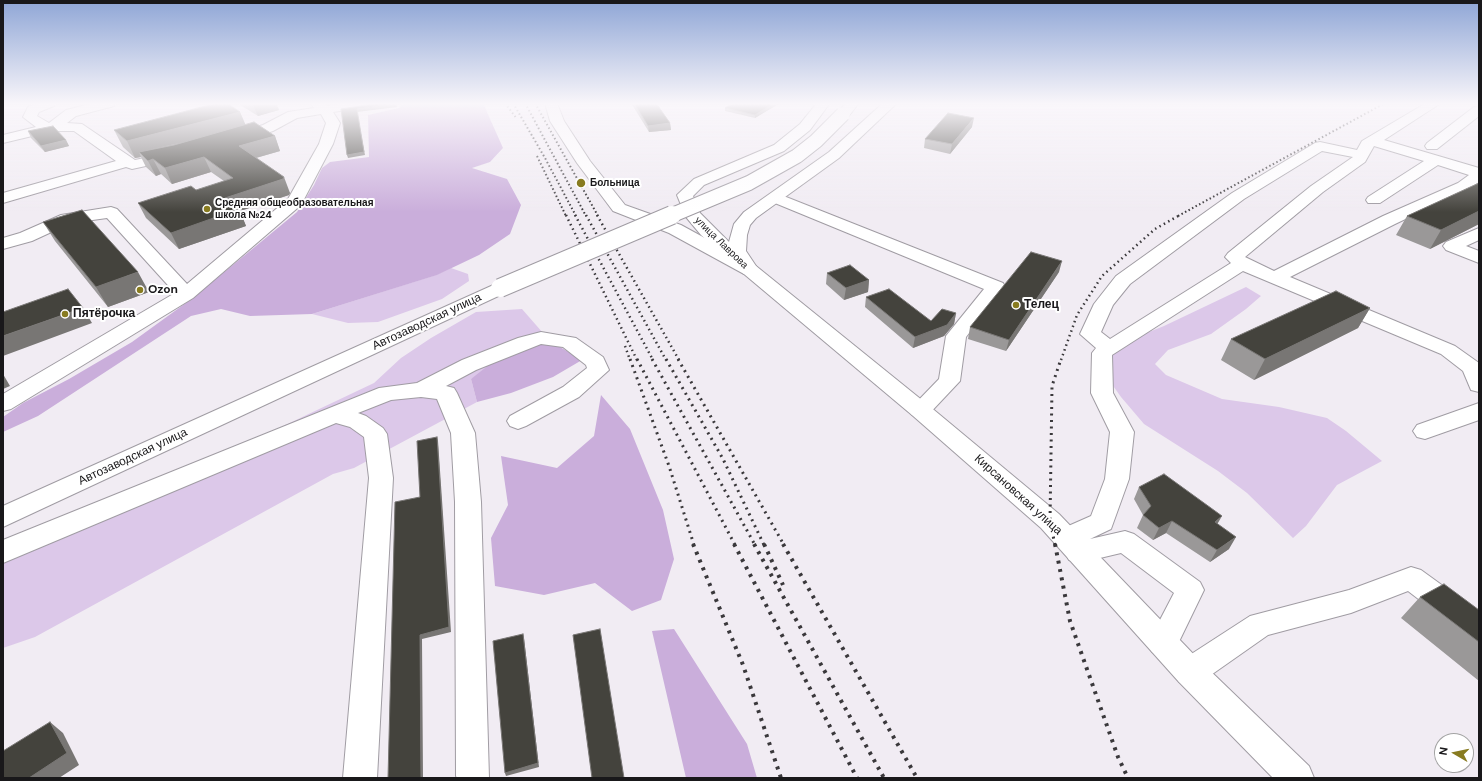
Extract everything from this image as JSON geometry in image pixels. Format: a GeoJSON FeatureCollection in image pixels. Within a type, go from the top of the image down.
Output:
{"type":"FeatureCollection","features":[{"type":"Feature","properties":{"kind":"main road"},"geometry":{"type":"LineString","coordinates":[[96,139],[132,165],[182,153]]}},
{"type":"Feature","properties":{"kind":"main road"},"geometry":{"type":"LineString","coordinates":[[225,141],[230,139]]}},
{"type":"Feature","properties":{"kind":"main road"},"geometry":{"type":"LineString","coordinates":[[3,404],[186,294],[295,202],[328,139]]}},
{"type":"Feature","properties":{"kind":"main road"},"geometry":{"type":"LineString","coordinates":[[569,139],[584,163],[619,208],[675,229],[750,270]]}},
{"type":"Feature","properties":{"kind":"main road","name":"улица Лаврова"},"geometry":{"type":"LineString","coordinates":[[750,270],[707,231],[692,214],[685,196],[699,182],[779,148],[790,139]]}},
{"type":"Feature","properties":{"kind":"main road","name":"Автозаводская улица"},"geometry":{"type":"LineString","coordinates":[[3,518],[500,288],[749,183],[797,156],[818,139]]}},
{"type":"Feature","properties":{"kind":"main road"},"geometry":{"type":"LineString","coordinates":[[750,270],[736,251],[738,235],[742,224],[750,216],[834,155],[851,139]]}},
{"type":"Feature","properties":{"kind":"main road"},"geometry":{"type":"LineString","coordinates":[[1380,139],[1367,148],[1360,159],[1338,176],[1317,189],[1234,257],[1242,264],[1274,278],[1448,350],[1472,368],[1479,385]]}},
{"type":"Feature","properties":{"kind":"main road"},"geometry":{"type":"LineString","coordinates":[[1432,146],[1441,139]]}},
{"type":"Feature","properties":{"kind":"main road"},"geometry":{"type":"LineString","coordinates":[[1110,348],[1090,334],[1104,304],[1123,280],[1238,196],[1320,146],[1367,148],[1436,160],[1479,174]]}},
{"type":"Feature","properties":{"kind":"main road"},"geometry":{"type":"LineString","coordinates":[[1374,200],[1436,160]]}},
{"type":"Feature","properties":{"kind":"main road"},"geometry":{"type":"LineString","coordinates":[[3,198],[128,162]]}},
{"type":"Feature","properties":{"kind":"main road"},"geometry":{"type":"LineString","coordinates":[[1274,278],[1372,230],[1389,220],[1463,186],[1479,174]]}},
{"type":"Feature","properties":{"kind":"main road"},"geometry":{"type":"LineString","coordinates":[[776,198],[996,287],[956,336],[950,381],[920,410]]}},
{"type":"Feature","properties":{"kind":"main road"},"geometry":{"type":"LineString","coordinates":[[3,244],[26,237],[67,219],[111,212],[186,294]]}},
{"type":"Feature","properties":{"kind":"main road"},"geometry":{"type":"LineString","coordinates":[[1479,233],[1452,246],[1479,258]]}},
{"type":"Feature","properties":{"kind":"main road"},"geometry":{"type":"LineString","coordinates":[[1072,545],[1102,522],[1117,479],[1122,432],[1102,393],[1102,353],[1242,264]]}},
{"type":"Feature","properties":{"kind":"main road","name":"Кирсановская улица"},"geometry":{"type":"LineString","coordinates":[[750,270],[920,410],[1050,521],[1190,672],[1297,778]]}},
{"type":"Feature","properties":{"kind":"main road"},"geometry":{"type":"LineString","coordinates":[[421,390],[469,366],[525,342],[541,338],[570,342],[596,362],[598,370],[571,392],[518,421]]}},
{"type":"Feature","properties":{"kind":"main road"},"geometry":{"type":"LineString","coordinates":[[3,552],[387,393],[421,390],[446,392],[463,433],[468,502],[473,776]]}},
{"type":"Feature","properties":{"kind":"main road"},"geometry":{"type":"LineString","coordinates":[[1425,431],[1476,413],[1479,410]]}},
{"type":"Feature","properties":{"kind":"main road"},"geometry":{"type":"LineString","coordinates":[[334,415],[358,421],[375,434],[381,478],[360,778]]}},
{"type":"Feature","properties":{"kind":"main road"},"geometry":{"type":"LineString","coordinates":[[1072,545],[1125,541],[1190,590],[1163,642]]}},
{"type":"Feature","properties":{"kind":"main road"},"geometry":{"type":"LineString","coordinates":[[1190,672],[1260,625],[1351,601],[1411,578],[1479,628]]}},
{"type":"Feature","properties":{"kind":"shaded area"},"geometry":{"type":"Polygon","coordinates":[[[369,139],[499,139],[503,148],[490,162],[472,168],[507,179],[521,205],[510,234],[479,255],[437,275],[312,314],[250,316],[221,309],[191,316],[38,416],[3,432],[3,417],[23,403],[69,379],[132,342],[190,300],[256,246],[297,212],[314,185],[322,168],[330,162],[369,157],[369,139]]]}},
{"type":"Feature","properties":{"kind":"shaded area"},"geometry":{"type":"Polygon","coordinates":[[[451,268],[468,274],[469,281],[442,299],[378,322],[348,323],[312,314],[436,275],[451,268]]]}},
{"type":"Feature","properties":{"kind":"shaded area"},"geometry":{"type":"Polygon","coordinates":[[[1246,287],[1261,296],[1246,309],[1211,334],[1168,350],[1155,364],[1166,375],[1222,399],[1279,407],[1327,418],[1346,431],[1382,461],[1337,485],[1306,526],[1293,538],[1247,493],[1218,471],[1144,424],[1121,397],[1099,366],[1096,353],[1164,326],[1246,287]]]}},
{"type":"Feature","properties":{"kind":"shaded area"},"geometry":{"type":"Polygon","coordinates":[[[522,309],[550,341],[471,379],[477,402],[354,468],[333,474],[35,637],[3,648],[3,559],[374,383],[401,358],[431,338],[476,312],[522,309]]]}},
{"type":"Feature","properties":{"kind":"shaded area"},"geometry":{"type":"Polygon","coordinates":[[[550,341],[582,360],[553,377],[511,393],[477,402],[471,379],[499,357],[550,341]]]}},
{"type":"Feature","properties":{"kind":"shaded area"},"geometry":{"type":"Polygon","coordinates":[[[601,395],[630,429],[663,510],[674,559],[661,600],[632,611],[595,583],[544,595],[495,586],[491,538],[508,505],[501,456],[557,468],[594,436],[601,395]]]}},
{"type":"Feature","properties":{"kind":"shaded area"},"geometry":{"type":"Polygon","coordinates":[[[674,629],[747,744],[757,778],[686,778],[652,631],[674,629]]]}},
{"type":"Feature","properties":{"kind":"building"},"geometry":{"type":"Polygon","coordinates":[[[35,139],[66,140],[41,146],[35,139]]]}},
{"type":"Feature","properties":{"kind":"building"},"geometry":{"type":"Polygon","coordinates":[[[193,139],[263,139],[239,146],[284,177],[283,179],[225,198],[239,209],[171,233],[138,203],[191,186],[196,190],[233,178],[204,157],[165,168],[153,159],[148,161],[139,152],[193,139]]]}},
{"type":"Feature","properties":{"kind":"building"},"geometry":{"type":"Polygon","coordinates":[[[345,139],[362,139],[364,152],[347,155],[345,139]]]}},
{"type":"Feature","properties":{"kind":"building"},"geometry":{"type":"Polygon","coordinates":[[[927,139],[956,139],[952,144],[927,139]]]}},
{"type":"Feature","properties":{"kind":"building"},"geometry":{"type":"Polygon","coordinates":[[[1479,183],[1479,211],[1441,230],[1407,216],[1479,183]]]}},
{"type":"Feature","properties":{"kind":"building"},"geometry":{"type":"Polygon","coordinates":[[[82,210],[138,272],[96,287],[43,222],[82,210]]]}},
{"type":"Feature","properties":{"kind":"building","name":"Телец"},"geometry":{"type":"Polygon","coordinates":[[[1031,252],[1062,261],[1009,340],[970,327],[1031,252]]]}},
{"type":"Feature","properties":{"kind":"building"},"geometry":{"type":"Polygon","coordinates":[[[850,265],[869,280],[846,288],[827,273],[850,265]]]}},
{"type":"Feature","properties":{"kind":"building"},"geometry":{"type":"Polygon","coordinates":[[[68,289],[83,308],[3,336],[3,312],[68,289]]]}},
{"type":"Feature","properties":{"kind":"building"},"geometry":{"type":"Polygon","coordinates":[[[889,289],[931,321],[942,309],[956,313],[947,325],[915,337],[866,297],[889,289]]]}},
{"type":"Feature","properties":{"kind":"building"},"geometry":{"type":"Polygon","coordinates":[[[1336,291],[1370,308],[1265,359],[1231,339],[1336,291]]]}},
{"type":"Feature","properties":{"kind":"building"},"geometry":{"type":"Polygon","coordinates":[[[437,437],[449,627],[420,635],[421,778],[388,778],[395,502],[420,497],[417,441],[437,437]]]}},
{"type":"Feature","properties":{"kind":"building"},"geometry":{"type":"Polygon","coordinates":[[[1164,474],[1222,516],[1215,522],[1236,537],[1217,550],[1172,521],[1159,528],[1143,515],[1151,506],[1139,487],[1164,474]]]}},
{"type":"Feature","properties":{"kind":"building"},"geometry":{"type":"Polygon","coordinates":[[[1444,584],[1479,610],[1479,642],[1420,597],[1444,584]]]}},
{"type":"Feature","properties":{"kind":"building"},"geometry":{"type":"Polygon","coordinates":[[[600,629],[624,778],[592,778],[573,635],[600,629]]]}},
{"type":"Feature","properties":{"kind":"building"},"geometry":{"type":"Polygon","coordinates":[[[523,634],[538,763],[505,773],[493,641],[523,634]]]}},
{"type":"Feature","properties":{"kind":"building"},"geometry":{"type":"Polygon","coordinates":[[[50,722],[67,753],[29,778],[3,778],[3,751],[50,722]]]}},
{"type":"Feature","properties":{"kind":"railway"},"geometry":{"type":"LineString","coordinates":[[534,139],[576,216]]}},
{"type":"Feature","properties":{"kind":"railway"},"geometry":{"type":"LineString","coordinates":[[545,139],[586,216]]}},
{"type":"Feature","properties":{"kind":"railway"},"geometry":{"type":"LineString","coordinates":[[555,139],[598,216]]}},
{"type":"Feature","properties":{"kind":"railway"},"geometry":{"type":"LineString","coordinates":[[1178,216],[1318,139]]}},
{"type":"Feature","properties":{"kind":"railway"},"geometry":{"type":"LineString","coordinates":[[537,156],[566,216]]}},
{"type":"Feature","properties":{"kind":"railway"},"geometry":{"type":"LineString","coordinates":[[566,215],[637,360]]}},
{"type":"Feature","properties":{"kind":"railway"},"geometry":{"type":"LineString","coordinates":[[575,215],[653,360]]}},
{"type":"Feature","properties":{"kind":"railway"},"geometry":{"type":"LineString","coordinates":[[586,215],[666,360]]}},
{"type":"Feature","properties":{"kind":"railway"},"geometry":{"type":"LineString","coordinates":[[597,215],[679,360]]}},
{"type":"Feature","properties":{"kind":"railway"},"geometry":{"type":"LineString","coordinates":[[1061,360],[1077,315],[1102,276],[1155,229],[1180,215]]}},
{"type":"Feature","properties":{"kind":"railway"},"geometry":{"type":"LineString","coordinates":[[625,346],[630,360]]}},
{"type":"Feature","properties":{"kind":"railway"},"geometry":{"type":"LineString","coordinates":[[630,359],[669,466],[694,545]]}},
{"type":"Feature","properties":{"kind":"railway"},"geometry":{"type":"LineString","coordinates":[[637,359],[735,545]]}},
{"type":"Feature","properties":{"kind":"railway"},"geometry":{"type":"LineString","coordinates":[[652,359],[755,545]]}},
{"type":"Feature","properties":{"kind":"railway"},"geometry":{"type":"LineString","coordinates":[[666,359],[723,459],[764,545]]}},
{"type":"Feature","properties":{"kind":"railway"},"geometry":{"type":"LineString","coordinates":[[678,359],[784,545]]}},
{"type":"Feature","properties":{"kind":"railway"},"geometry":{"type":"LineString","coordinates":[[1055,545],[1050,521],[1052,386],[1061,359]]}},
{"type":"Feature","properties":{"kind":"railway"},"geometry":{"type":"LineString","coordinates":[[693,544],[743,665],[781,778]]}},
{"type":"Feature","properties":{"kind":"railway"},"geometry":{"type":"LineString","coordinates":[[734,544],[857,778]]}},
{"type":"Feature","properties":{"kind":"railway"},"geometry":{"type":"LineString","coordinates":[[754,544],[884,778]]}},
{"type":"Feature","properties":{"kind":"railway"},"geometry":{"type":"LineString","coordinates":[[764,544],[783,585]]}},
{"type":"Feature","properties":{"kind":"railway"},"geometry":{"type":"LineString","coordinates":[[783,544],[917,778]]}},
{"type":"Feature","properties":{"kind":"railway"},"geometry":{"type":"LineString","coordinates":[[1055,544],[1070,621],[1118,757],[1128,778]]}},
{"type":"Feature","properties":{"kind":"place","name":"Больница"},"geometry":{"type":"Point","coordinates":[581,183]}},
{"type":"Feature","properties":{"kind":"place","name":"Средняя общеобразовательная школа №24"},"geometry":{"type":"Point","coordinates":[207,209]}},
{"type":"Feature","properties":{"kind":"place","name":"Ozon"},"geometry":{"type":"Point","coordinates":[140,290]}},
{"type":"Feature","properties":{"kind":"place","name":"Телец"},"geometry":{"type":"Point","coordinates":[1016,305]}},
{"type":"Feature","properties":{"kind":"place","name":"Пятёрочка"},"geometry":{"type":"Point","coordinates":[65,314]}}]}
